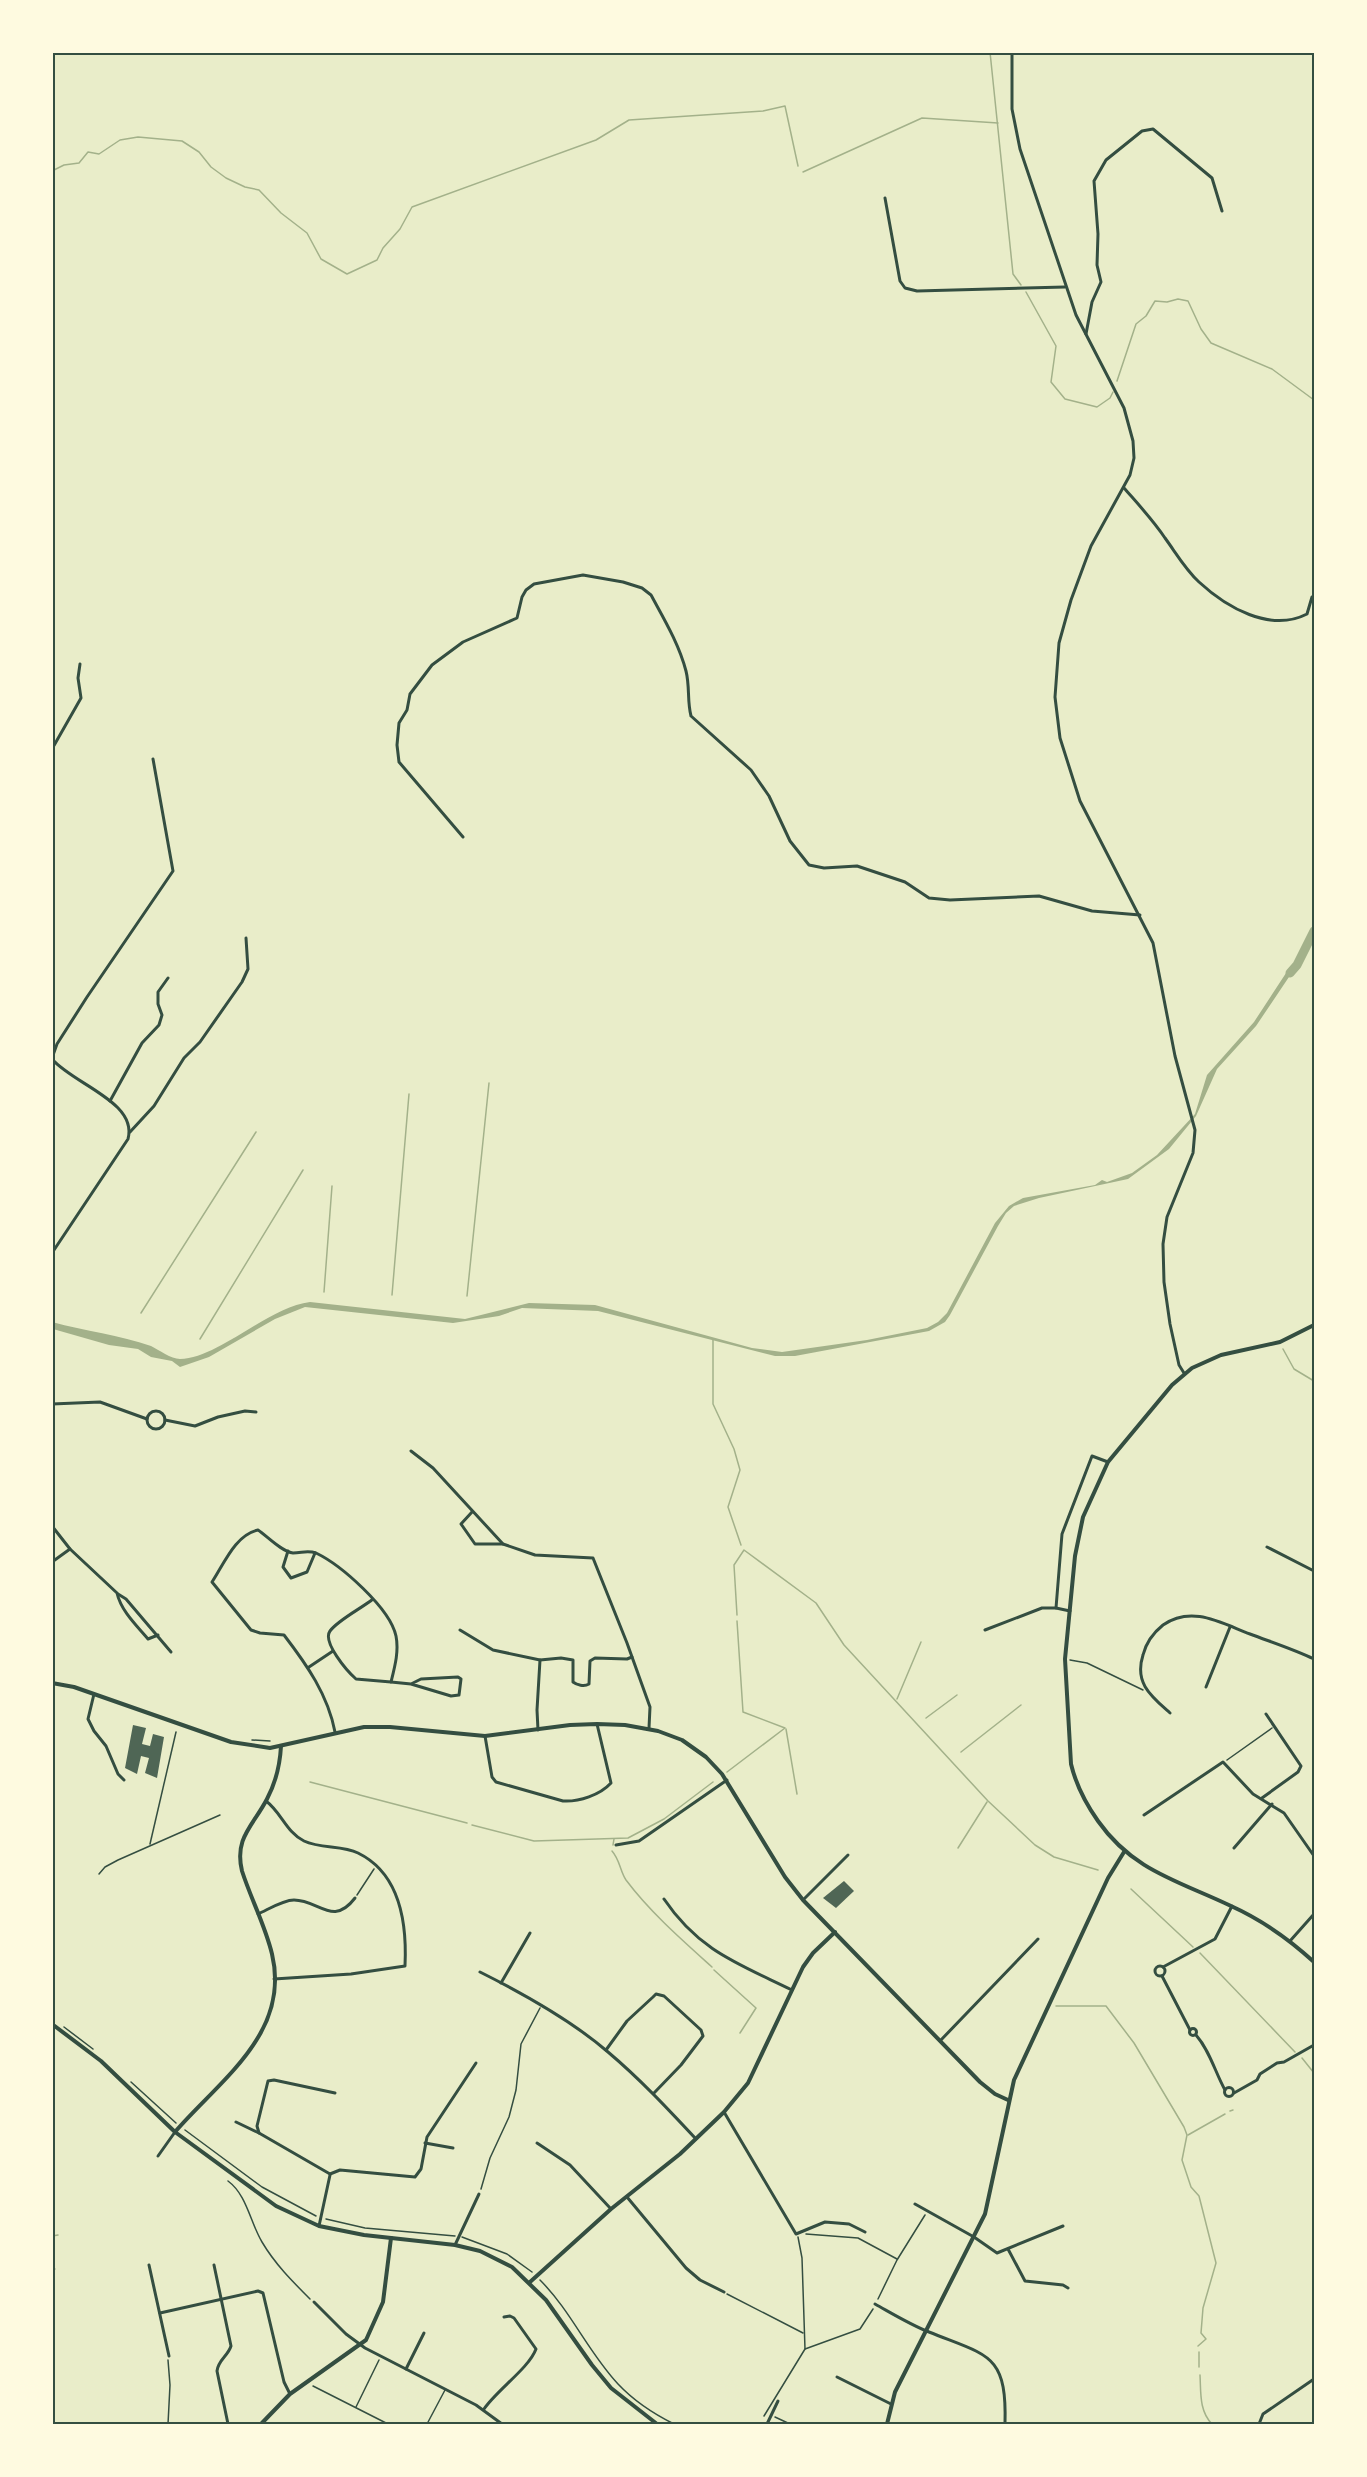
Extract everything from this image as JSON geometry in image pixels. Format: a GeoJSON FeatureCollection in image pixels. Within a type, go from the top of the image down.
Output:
{"type":"FeatureCollection","features":[{"type":"Feature","properties":{"kind":"street"},"geometry":{"type":"LineString","coordinates":[[1012,52],[1014,127],[1020,149],[1065,287],[1130,427],[1134,458],[1130,475],[1091,546],[1071,600],[1059,643],[1055,697],[1060,738],[1080,801],[1154,943],[1167,1021],[1196,1135],[1195,1145],[1167,1217],[1163,1244],[1164,1281],[1170,1324],[1179,1365],[1184,1373]]}},
{"type":"Feature","properties":{"kind":"street"},"geometry":{"type":"LineString","coordinates":[[1086,336],[1092,302],[1101,282],[1097,265],[1098,234],[1094,181],[1106,160],[1142,131],[1153,129],[1212,178],[1222,211]]}},
{"type":"Feature","properties":{"kind":"street"},"geometry":{"type":"LineString","coordinates":[[885,198],[900,281],[905,288],[917,291],[1065,287]]}},
{"type":"Feature","properties":{"kind":"street"},"geometry":{"type":"LineString","coordinates":[[1124,488],[1164,536],[1183,566],[1200,583],[1238,609],[1252,617],[1288,621],[1307,614],[1312,597]]}},
{"type":"Feature","properties":{"kind":"street"},"geometry":{"type":"LineString","coordinates":[[463,837],[399,762],[397,745],[399,723],[407,710],[410,694],[432,665],[448,652],[464,642],[517,618],[522,597],[526,590],[534,584],[583,575],[623,582],[642,588],[651,595],[682,659],[689,687],[687,704],[692,716],[751,770],[769,796],[790,841],[809,865],[824,868],[857,866],[905,882],[929,898],[950,900],[1039,896],[1092,911],[1140,915]]}},
{"type":"Feature","properties":{"kind":"street"},"geometry":{"type":"LineString","coordinates":[[52,749],[81,698],[78,678],[80,664]]}},
{"type":"Feature","properties":{"kind":"street"},"geometry":{"type":"LineString","coordinates":[[130,1132],[125,1114],[110,1101],[70,1076],[52,1059],[57,1044],[87,997],[173,871],[153,759]]}},
{"type":"Feature","properties":{"kind":"street"},"geometry":{"type":"LineString","coordinates":[[52,1253],[128,1139],[130,1132],[154,1106],[184,1058],[205,1035],[242,982],[248,969],[246,938]]}},
{"type":"Feature","properties":{"kind":"street"},"geometry":{"type":"LineString","coordinates":[[110,1101],[141,1043],[159,1025],[162,1015],[158,1004],[158,992],[168,978]]}},
{"type":"Feature","properties":{"kind":"street"},"geometry":{"type":"LineString","coordinates":[[1314,1325],[1280,1342],[1208,1359],[1184,1373],[1108,1462],[1088,1502],[1078,1534],[1065,1659],[1074,1776],[1091,1811],[1113,1842],[1157,1874],[1232,1906],[1290,1941],[1314,1962]]}},
{"type":"Feature","properties":{"kind":"street"},"geometry":{"type":"LineString","coordinates":[[52,1404],[100,1402],[147,1419]]}},
{"type":"Feature","properties":{"kind":"street"},"geometry":{"type":"LineString","coordinates":[[158,1411],[163,1414],[165,1420],[163,1425],[155,1429],[148,1424],[147,1419],[150,1414],[158,1411]]}},
{"type":"Feature","properties":{"kind":"street"},"geometry":{"type":"LineString","coordinates":[[165,1420],[195,1426],[218,1417],[245,1411],[256,1412]]}},
{"type":"Feature","properties":{"kind":"street"},"geometry":{"type":"LineString","coordinates":[[411,1451],[433,1468],[471,1512],[481,1518],[503,1544]]}},
{"type":"Feature","properties":{"kind":"street"},"geometry":{"type":"LineString","coordinates":[[1056,1608],[1062,1534],[1066,1520],[1092,1456],[1108,1462]]}},
{"type":"Feature","properties":{"kind":"street"},"geometry":{"type":"LineString","coordinates":[[471,1512],[460,1524],[475,1544],[503,1544],[535,1555],[593,1558],[633,1657],[650,1707],[649,1728]]}},
{"type":"Feature","properties":{"kind":"street"},"geometry":{"type":"LineString","coordinates":[[52,1526],[70,1549],[126,1599],[171,1652]]}},
{"type":"Feature","properties":{"kind":"street"},"geometry":{"type":"LineString","coordinates":[[335,1732],[321,1690],[309,1667],[284,1635],[251,1630],[212,1582],[238,1541],[250,1532],[258,1530],[288,1551],[315,1553],[363,1588],[395,1632],[398,1646],[391,1682]]}},
{"type":"Feature","properties":{"kind":"street"},"geometry":{"type":"LineString","coordinates":[[1267,1547],[1314,1571]]}},
{"type":"Feature","properties":{"kind":"street"},"geometry":{"type":"LineString","coordinates":[[52,1562],[70,1549]]}},
{"type":"Feature","properties":{"kind":"street"},"geometry":{"type":"LineString","coordinates":[[288,1551],[283,1567],[291,1578],[307,1572],[315,1553]]}},
{"type":"Feature","properties":{"kind":"street"},"geometry":{"type":"LineString","coordinates":[[117,1593],[118,1600],[148,1639],[158,1635]]}},
{"type":"Feature","properties":{"kind":"street"},"geometry":{"type":"LineString","coordinates":[[373,1599],[329,1632],[328,1636],[333,1651],[356,1679],[411,1684],[456,1696],[461,1688],[458,1677],[421,1679],[411,1684]]}},
{"type":"Feature","properties":{"kind":"street"},"geometry":{"type":"LineString","coordinates":[[984,1630],[1034,1610],[1056,1608],[1070,1611]]}},
{"type":"Feature","properties":{"kind":"street"},"geometry":{"type":"LineString","coordinates":[[1170,1713],[1146,1691],[1141,1675],[1142,1659],[1150,1639],[1170,1621],[1192,1616],[1206,1617],[1314,1659]]}},
{"type":"Feature","properties":{"kind":"street"},"geometry":{"type":"LineString","coordinates":[[1206,1687],[1230,1627]]}},
{"type":"Feature","properties":{"kind":"street"},"geometry":{"type":"LineString","coordinates":[[460,1630],[492,1650],[540,1660],[561,1658],[573,1660],[573,1682],[577,1685],[589,1684],[590,1661],[595,1658],[627,1659],[633,1657]]}},
{"type":"Feature","properties":{"kind":"street"},"geometry":{"type":"LineString","coordinates":[[309,1667],[333,1651]]}},
{"type":"Feature","properties":{"kind":"street"},"geometry":{"type":"LineString","coordinates":[[538,1730],[540,1660]]}},
{"type":"Feature","properties":{"kind":"street"},"geometry":{"type":"LineString","coordinates":[[52,1683],[231,1742],[270,1748],[364,1727],[390,1727],[485,1736],[597,1724],[649,1728],[682,1740],[706,1757],[727,1780],[785,1876],[804,1900],[988,2090],[1008,2100]]}},
{"type":"Feature","properties":{"kind":"street"},"geometry":{"type":"LineString","coordinates":[[94,1695],[88,1719],[106,1746],[118,1774],[124,1780]]}},
{"type":"Feature","properties":{"kind":"street"},"geometry":{"type":"LineString","coordinates":[[1261,1799],[1300,1769],[1300,1761],[1266,1714]]}},
{"type":"Feature","properties":{"kind":"street"},"geometry":{"type":"LineString","coordinates":[[485,1736],[492,1777],[496,1782],[571,1802],[605,1789],[611,1783],[597,1724]]}},
{"type":"Feature","properties":{"kind":"street"},"geometry":{"type":"LineString","coordinates":[[158,2156],[180,2126],[244,2058],[257,2041],[268,2014],[274,1979],[273,1957],[239,1857],[242,1839],[266,1801],[279,1771],[279,1746]]}},
{"type":"Feature","properties":{"kind":"street"},"geometry":{"type":"LineString","coordinates":[[1144,1815],[1224,1762],[1246,1788],[1284,1813],[1314,1856]]}},
{"type":"Feature","properties":{"kind":"street"},"geometry":{"type":"LineString","coordinates":[[616,1845],[639,1841],[727,1780]]}},
{"type":"Feature","properties":{"kind":"street"},"geometry":{"type":"LineString","coordinates":[[266,1801],[273,1806],[295,1835],[304,1841],[358,1853],[376,1866],[394,1888],[400,1905],[404,1931],[405,1966],[351,1974],[274,1979]]}},
{"type":"Feature","properties":{"kind":"street"},"geometry":{"type":"LineString","coordinates":[[1234,1848],[1272,1804]]}},
{"type":"Feature","properties":{"kind":"street"},"geometry":{"type":"LineString","coordinates":[[887,2424],[891,2404],[989,2203],[1008,2100],[1022,2061],[1108,1878],[1124,1852]]}},
{"type":"Feature","properties":{"kind":"street"},"geometry":{"type":"LineString","coordinates":[[804,1900],[848,1855]]}},
{"type":"Feature","properties":{"kind":"street"},"geometry":{"type":"LineString","coordinates":[[258,1914],[297,1900],[320,1909],[339,1911],[347,1909],[355,1898]]}},
{"type":"Feature","properties":{"kind":"street"},"geometry":{"type":"LineString","coordinates":[[664,1899],[675,1914],[707,1947],[792,1990]]}},
{"type":"Feature","properties":{"kind":"street"},"geometry":{"type":"LineString","coordinates":[[1232,1906],[1215,1939],[1155,1971],[1162,1976],[1190,2030],[1196,2030],[1196,2035],[1208,2053],[1225,2094],[1228,2097],[1257,2080],[1260,2074],[1277,2063],[1284,2062],[1314,2045]]}},
{"type":"Feature","properties":{"kind":"street"},"geometry":{"type":"LineString","coordinates":[[1290,1941],[1314,1914]]}},
{"type":"Feature","properties":{"kind":"street"},"geometry":{"type":"LineString","coordinates":[[530,2282],[611,2209],[696,2139],[724,2112],[748,2083],[792,1990],[813,1953],[835,1932]]}},
{"type":"Feature","properties":{"kind":"street"},"geometry":{"type":"LineString","coordinates":[[501,1983],[530,1933]]}},
{"type":"Feature","properties":{"kind":"street"},"geometry":{"type":"LineString","coordinates":[[939,2041],[1038,1939]]}},
{"type":"Feature","properties":{"kind":"street"},"geometry":{"type":"LineString","coordinates":[[1162,1976],[1165,1971],[1163,1967]]}},
{"type":"Feature","properties":{"kind":"street"},"geometry":{"type":"LineString","coordinates":[[480,1972],[541,2005],[606,2050],[654,2093],[696,2139]]}},
{"type":"Feature","properties":{"kind":"street"},"geometry":{"type":"LineString","coordinates":[[606,2050],[627,2021],[644,2005],[656,1994],[664,1996],[701,2030],[703,2036],[681,2065],[654,2093]]}},
{"type":"Feature","properties":{"kind":"street"},"geometry":{"type":"LineString","coordinates":[[52,2024],[102,2061],[175,2132],[262,2197],[319,2226],[390,2238],[456,2245],[490,2255],[512,2267],[546,2300],[601,2377],[621,2399],[657,2424]]}},
{"type":"Feature","properties":{"kind":"street"},"geometry":{"type":"LineString","coordinates":[[330,2174],[340,2170],[415,2177],[421,2169],[429,2133],[476,2063]]}},
{"type":"Feature","properties":{"kind":"street"},"geometry":{"type":"LineString","coordinates":[[259,2133],[258,2126],[268,2081],[274,2080],[335,2092]]}},
{"type":"Feature","properties":{"kind":"street"},"geometry":{"type":"LineString","coordinates":[[1225,2090],[1231,2088],[1234,2093]]}},
{"type":"Feature","properties":{"kind":"street"},"geometry":{"type":"LineString","coordinates":[[724,2112],[796,2234],[825,2222],[849,2224],[865,2232]]}},
{"type":"Feature","properties":{"kind":"street"},"geometry":{"type":"LineString","coordinates":[[236,2122],[330,2174]]}},
{"type":"Feature","properties":{"kind":"street"},"geometry":{"type":"LineString","coordinates":[[425,2143],[453,2148]]}},
{"type":"Feature","properties":{"kind":"street"},"geometry":{"type":"LineString","coordinates":[[537,2143],[570,2165],[611,2209]]}},
{"type":"Feature","properties":{"kind":"street"},"geometry":{"type":"LineString","coordinates":[[319,2226],[330,2174]]}},
{"type":"Feature","properties":{"kind":"street"},"geometry":{"type":"LineString","coordinates":[[456,2245],[479,2194]]}},
{"type":"Feature","properties":{"kind":"street"},"geometry":{"type":"LineString","coordinates":[[627,2197],[686,2268],[699,2280],[724,2292]]}},
{"type":"Feature","properties":{"kind":"street"},"geometry":{"type":"LineString","coordinates":[[915,2204],[974,2237],[997,2253],[1063,2226]]}},
{"type":"Feature","properties":{"kind":"street"},"geometry":{"type":"LineString","coordinates":[[261,2424],[290,2394],[359,2344],[370,2330],[383,2302],[390,2238]]}},
{"type":"Feature","properties":{"kind":"street"},"geometry":{"type":"LineString","coordinates":[[1008,2249],[1025,2281],[1063,2285],[1068,2288]]}},
{"type":"Feature","properties":{"kind":"street"},"geometry":{"type":"LineString","coordinates":[[149,2265],[168,2357]]}},
{"type":"Feature","properties":{"kind":"street"},"geometry":{"type":"LineString","coordinates":[[214,2265],[231,2346],[229,2353],[219,2363],[217,2371],[228,2424]]}},
{"type":"Feature","properties":{"kind":"street"},"geometry":{"type":"LineString","coordinates":[[160,2313],[258,2291],[263,2293],[284,2382],[290,2394]]}},
{"type":"Feature","properties":{"kind":"street"},"geometry":{"type":"LineString","coordinates":[[314,2302],[359,2344],[484,2409],[502,2424]]}},
{"type":"Feature","properties":{"kind":"street"},"geometry":{"type":"LineString","coordinates":[[875,2304],[926,2331],[975,2349],[995,2365],[1005,2390],[1005,2424]]}},
{"type":"Feature","properties":{"kind":"street"},"geometry":{"type":"LineString","coordinates":[[484,2409],[519,2370],[532,2360],[536,2349],[514,2318],[504,2317]]}},
{"type":"Feature","properties":{"kind":"street"},"geometry":{"type":"LineString","coordinates":[[406,2369],[424,2333]]}},
{"type":"Feature","properties":{"kind":"street"},"geometry":{"type":"LineString","coordinates":[[837,2377],[891,2404]]}},
{"type":"Feature","properties":{"kind":"street"},"geometry":{"type":"LineString","coordinates":[[1259,2424],[1263,2414],[1314,2379]]}},
{"type":"Feature","properties":{"kind":"street"},"geometry":{"type":"LineString","coordinates":[[767,2424],[778,2402]]}},
{"type":"Feature","properties":{"kind":"lane"},"geometry":{"type":"LineString","coordinates":[[427,2424],[446,2389]]}},
{"type":"Feature","properties":{"kind":"path"},"geometry":{"type":"LineString","coordinates":[[1065,1659],[1088,1663],[1146,1691]]}},
{"type":"Feature","properties":{"kind":"path"},"geometry":{"type":"LineString","coordinates":[[1224,1762],[1274,1726]]}},
{"type":"Feature","properties":{"kind":"path"},"geometry":{"type":"LineString","coordinates":[[150,1845],[176,1732]]}},
{"type":"Feature","properties":{"kind":"path"},"geometry":{"type":"LineString","coordinates":[[250,1740],[270,1741]]}},
{"type":"Feature","properties":{"kind":"path"},"geometry":{"type":"LineString","coordinates":[[99,1874],[105,1867],[150,1845],[220,1815]]}},
{"type":"Feature","properties":{"kind":"path"},"geometry":{"type":"LineString","coordinates":[[355,1898],[376,1866]]}},
{"type":"Feature","properties":{"kind":"path"},"geometry":{"type":"LineString","coordinates":[[479,2194],[490,2158],[509,2117],[516,2090],[521,2044],[541,2005]]}},
{"type":"Feature","properties":{"kind":"path"},"geometry":{"type":"LineString","coordinates":[[61,2025],[96,2051]]}},
{"type":"Feature","properties":{"kind":"path"},"geometry":{"type":"LineString","coordinates":[[124,2076],[180,2126],[262,2187],[296,2207],[321,2218],[365,2228],[459,2236],[507,2254],[536,2275],[567,2311],[618,2384],[639,2403],[674,2424]]}},
{"type":"Feature","properties":{"kind":"path"},"geometry":{"type":"LineString","coordinates":[[228,2181],[243,2199],[256,2231],[273,2259],[314,2302]]}},
{"type":"Feature","properties":{"kind":"path"},"geometry":{"type":"LineString","coordinates":[[764,2416],[805,2349],[860,2329],[897,2260],[925,2215]]}},
{"type":"Feature","properties":{"kind":"path"},"geometry":{"type":"LineString","coordinates":[[805,2349],[802,2258],[796,2234],[858,2238],[897,2260]]}},
{"type":"Feature","properties":{"kind":"path"},"geometry":{"type":"LineString","coordinates":[[724,2292],[804,2333]]}},
{"type":"Feature","properties":{"kind":"path"},"geometry":{"type":"LineString","coordinates":[[355,2408],[382,2356]]}},
{"type":"Feature","properties":{"kind":"path"},"geometry":{"type":"LineString","coordinates":[[168,2357],[170,2385],[168,2424]]}},
{"type":"Feature","properties":{"kind":"path"},"geometry":{"type":"LineString","coordinates":[[313,2386],[388,2424]]}},
{"type":"Feature","properties":{"kind":"path"},"geometry":{"type":"LineString","coordinates":[[771,2417],[790,2424]]}},
{"type":"Feature","properties":{"kind":"shaded area"},"geometry":{"type":"Polygon","coordinates":[[[1297,965],[1256,1026],[1217,1069],[1196,1116],[1169,1149],[1128,1179],[1039,1198],[1014,1206],[1006,1213],[998,1226],[950,1315],[945,1322],[929,1331],[795,1356],[775,1356],[598,1311],[522,1308],[499,1316],[453,1323],[305,1307],[275,1319],[209,1357],[180,1367],[172,1361],[151,1357],[138,1349],[109,1345],[53,1329],[52,1322],[115,1336],[151,1346],[180,1359],[211,1350],[277,1313],[310,1302],[465,1319],[529,1303],[595,1305],[752,1348],[782,1352],[867,1340],[927,1328],[947,1313],[995,1223],[1009,1206],[1023,1198],[1095,1185],[1102,1180],[1107,1182],[1132,1173],[1157,1155],[1195,1114],[1207,1075],[1254,1022],[1288,970],[1297,965]]]}},
{"type":"Feature","properties":{"kind":"building"},"geometry":{"type":"Polygon","coordinates":[[[133,1725],[146,1728],[142,1744],[150,1746],[153,1734],[164,1737],[157,1778],[145,1773],[149,1758],[141,1756],[137,1774],[125,1768],[133,1725]]]}},
{"type":"Feature","properties":{"kind":"building"},"geometry":{"type":"Polygon","coordinates":[[[844,1881],[854,1891],[836,1908],[823,1898],[844,1881]]]}},
{"type":"Feature","properties":{"kind":"waterway"},"geometry":{"type":"LineString","coordinates":[[990,52],[1013,274],[1021,285]]}},
{"type":"Feature","properties":{"kind":"waterway"},"geometry":{"type":"LineString","coordinates":[[52,171],[64,165],[79,163],[88,152],[99,154],[120,140],[138,137],[182,141],[199,152],[211,167],[226,178],[245,187],[259,190],[281,213],[307,233],[321,259],[347,274],[377,260],[383,248],[400,229],[412,207],[596,140],[629,120],[763,111],[785,106],[798,166]]}},
{"type":"Feature","properties":{"kind":"waterway"},"geometry":{"type":"LineString","coordinates":[[803,172],[922,118],[998,123]]}},
{"type":"Feature","properties":{"kind":"waterway"},"geometry":{"type":"LineString","coordinates":[[1026,292],[1056,346],[1051,382],[1065,399],[1097,407],[1110,398],[1113,392]]}},
{"type":"Feature","properties":{"kind":"waterway"},"geometry":{"type":"LineString","coordinates":[[1117,381],[1136,324],[1146,316],[1155,301],[1167,302],[1178,299],[1188,301],[1201,329],[1211,343],[1272,369],[1314,400]]}},
{"type":"Feature","properties":{"kind":"waterway"},"geometry":{"type":"LineString","coordinates":[[1290,973],[1297,965],[1314,931]]}},
{"type":"Feature","properties":{"kind":"waterway"},"geometry":{"type":"LineString","coordinates":[[467,1296],[489,1083]]}},
{"type":"Feature","properties":{"kind":"waterway"},"geometry":{"type":"LineString","coordinates":[[392,1295],[409,1094]]}},
{"type":"Feature","properties":{"kind":"waterway"},"geometry":{"type":"LineString","coordinates":[[141,1313],[256,1132]]}},
{"type":"Feature","properties":{"kind":"waterway"},"geometry":{"type":"LineString","coordinates":[[200,1339],[303,1170]]}},
{"type":"Feature","properties":{"kind":"waterway"},"geometry":{"type":"LineString","coordinates":[[324,1292],[332,1186]]}},
{"type":"Feature","properties":{"kind":"waterway"},"geometry":{"type":"LineString","coordinates":[[713,1340],[713,1404],[734,1449],[740,1470],[728,1507],[741,1545]]}},
{"type":"Feature","properties":{"kind":"waterway"},"geometry":{"type":"LineString","coordinates":[[1283,1349],[1294,1369],[1314,1381]]}},
{"type":"Feature","properties":{"kind":"waterway"},"geometry":{"type":"LineString","coordinates":[[737,1615],[734,1565],[744,1550],[816,1603],[844,1645],[988,1801],[1035,1845],[1054,1857],[1098,1870]]}},
{"type":"Feature","properties":{"kind":"waterway"},"geometry":{"type":"LineString","coordinates":[[727,1772],[785,1728],[743,1712],[737,1621]]}},
{"type":"Feature","properties":{"kind":"waterway"},"geometry":{"type":"LineString","coordinates":[[897,1699],[921,1642]]}},
{"type":"Feature","properties":{"kind":"waterway"},"geometry":{"type":"LineString","coordinates":[[926,1718],[957,1695]]}},
{"type":"Feature","properties":{"kind":"waterway"},"geometry":{"type":"LineString","coordinates":[[961,1752],[1021,1705]]}},
{"type":"Feature","properties":{"kind":"waterway"},"geometry":{"type":"LineString","coordinates":[[786,1729],[797,1794]]}},
{"type":"Feature","properties":{"kind":"waterway"},"geometry":{"type":"LineString","coordinates":[[310,1782],[467,1823]]}},
{"type":"Feature","properties":{"kind":"waterway"},"geometry":{"type":"LineString","coordinates":[[472,1825],[534,1841],[628,1838],[664,1819],[713,1782]]}},
{"type":"Feature","properties":{"kind":"waterway"},"geometry":{"type":"LineString","coordinates":[[958,1848],[987,1802]]}},
{"type":"Feature","properties":{"kind":"waterway"},"geometry":{"type":"LineString","coordinates":[[613,1845],[614,1839]]}},
{"type":"Feature","properties":{"kind":"waterway"},"geometry":{"type":"LineString","coordinates":[[612,1851],[624,1877],[635,1892],[712,1967]]}},
{"type":"Feature","properties":{"kind":"waterway"},"geometry":{"type":"LineString","coordinates":[[1131,1889],[1193,1947]]}},
{"type":"Feature","properties":{"kind":"waterway"},"geometry":{"type":"LineString","coordinates":[[1200,1953],[1295,2052]]}},
{"type":"Feature","properties":{"kind":"waterway"},"geometry":{"type":"LineString","coordinates":[[714,1970],[756,2008],[740,2033]]}},
{"type":"Feature","properties":{"kind":"waterway"},"geometry":{"type":"LineString","coordinates":[[1056,2006],[1106,2006],[1134,2043],[1184,2127],[1187,2135],[1182,2160],[1191,2187],[1199,2196],[1216,2263],[1203,2308],[1201,2333],[1206,2339],[1198,2346]]}},
{"type":"Feature","properties":{"kind":"waterway"},"geometry":{"type":"LineString","coordinates":[[1302,2058],[1314,2073]]}},
{"type":"Feature","properties":{"kind":"waterway"},"geometry":{"type":"LineString","coordinates":[[1188,2135],[1225,2114]]}},
{"type":"Feature","properties":{"kind":"waterway"},"geometry":{"type":"LineString","coordinates":[[52,2236],[58,2235]]}},
{"type":"Feature","properties":{"kind":"waterway"},"geometry":{"type":"LineString","coordinates":[[1199,2352],[1199,2367]]}},
{"type":"Feature","properties":{"kind":"waterway"},"geometry":{"type":"LineString","coordinates":[[1200,2375],[1203,2407],[1212,2424]]}}]}
